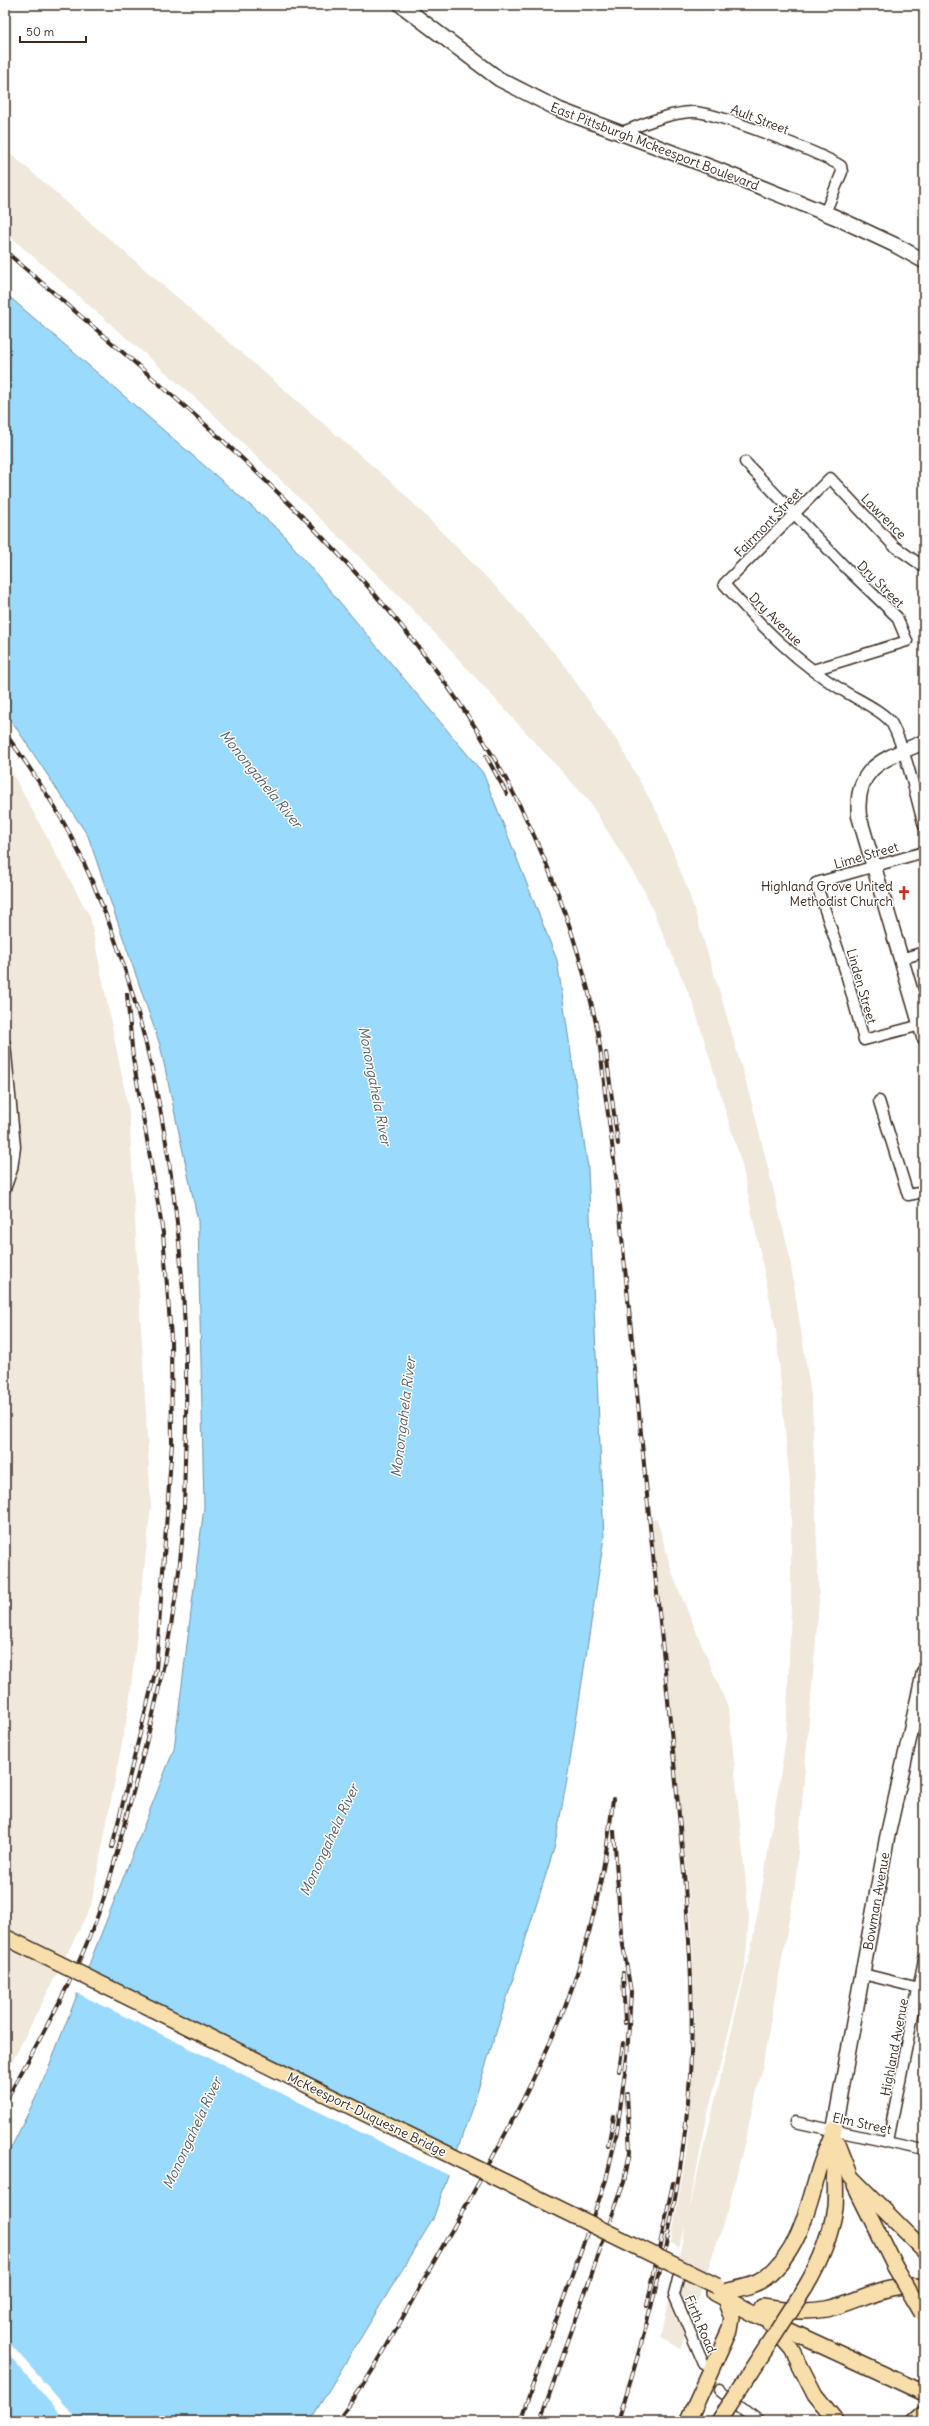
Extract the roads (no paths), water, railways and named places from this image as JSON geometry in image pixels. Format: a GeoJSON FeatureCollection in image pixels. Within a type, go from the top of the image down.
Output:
{"type":"FeatureCollection","features":[{"type":"Feature","properties":{"kind":"main road","name":"East Pittsburgh Mckeesport Boulevard"},"geometry":{"type":"LineString","coordinates":[[401,5],[499,79],[560,110],[826,213],[895,245],[924,261]]}},
{"type":"Feature","properties":{"kind":"main road"},"geometry":{"type":"LineString","coordinates":[[922,1031],[859,816],[858,793],[868,772],[875,766],[902,751],[924,742]]}},
{"type":"Feature","properties":{"kind":"main road","name":"Bowman Avenue"},"geometry":{"type":"LineString","coordinates":[[834,2130],[887,1838],[924,1672]]}},
{"type":"Feature","properties":{"kind":"main road","name":"McKeesport-Duquesne Bridge"},"geometry":{"type":"LineString","coordinates":[[5,1937],[721,2292]]}},
{"type":"Feature","properties":{"kind":"main road","name":"McKeesport-Duquesne Bridge"},"geometry":{"type":"LineString","coordinates":[[5,1945],[721,2292]]}},
{"type":"Feature","properties":{"kind":"main road"},"geometry":{"type":"LineString","coordinates":[[721,2292],[751,2286],[765,2278],[779,2265],[795,2242],[808,2210],[819,2169],[834,2130]]}},
{"type":"Feature","properties":{"kind":"main road"},"geometry":{"type":"LineString","coordinates":[[834,2130],[840,2153],[851,2176],[896,2267],[923,2315]]}},
{"type":"Feature","properties":{"kind":"main road"},"geometry":{"type":"LineString","coordinates":[[719,2421],[806,2288],[819,2263],[828,2238],[835,2207],[834,2130]]}},
{"type":"Feature","properties":{"kind":"main road"},"geometry":{"type":"LineString","coordinates":[[851,2176],[924,2250]]}},
{"type":"Feature","properties":{"kind":"main road"},"geometry":{"type":"LineString","coordinates":[[762,2312],[801,2312],[828,2309],[891,2288],[917,2287],[924,2289]]}},
{"type":"Feature","properties":{"kind":"main road"},"geometry":{"type":"LineString","coordinates":[[721,2292],[924,2393]]}},
{"type":"Feature","properties":{"kind":"main road"},"geometry":{"type":"LineString","coordinates":[[688,2421],[730,2329],[732,2317],[721,2292]]}},
{"type":"Feature","properties":{"kind":"main road"},"geometry":{"type":"LineString","coordinates":[[762,2312],[924,2384]]}},
{"type":"Feature","properties":{"kind":"main road"},"geometry":{"type":"LineString","coordinates":[[762,2312],[792,2350],[815,2395],[836,2421]]}},
{"type":"Feature","properties":{"kind":"street","name":"Ault Street"},"geometry":{"type":"LineString","coordinates":[[619,133],[657,120],[693,112],[745,127],[841,166],[842,172],[826,213]]}},
{"type":"Feature","properties":{"kind":"street"},"geometry":{"type":"LineString","coordinates":[[745,462],[794,513]]}},
{"type":"Feature","properties":{"kind":"street","name":"Fairmont Street"},"geometry":{"type":"LineString","coordinates":[[724,584],[757,553],[794,513],[830,478]]}},
{"type":"Feature","properties":{"kind":"street","name":"Lawrence"},"geometry":{"type":"LineString","coordinates":[[830,478],[894,546],[924,567]]}},
{"type":"Feature","properties":{"kind":"street","name":"Dry Street"},"geometry":{"type":"LineString","coordinates":[[794,513],[896,617],[907,641],[813,670]]}},
{"type":"Feature","properties":{"kind":"street","name":"Dry Avenue"},"geometry":{"type":"LineString","coordinates":[[724,584],[758,622],[813,670]]}},
{"type":"Feature","properties":{"kind":"street"},"geometry":{"type":"LineString","coordinates":[[813,670],[873,708],[891,723],[902,751],[924,826]]}},
{"type":"Feature","properties":{"kind":"street","name":"Lime Street"},"geometry":{"type":"LineString","coordinates":[[816,883],[924,852]]}},
{"type":"Feature","properties":{"kind":"street","name":"Linden Street"},"geometry":{"type":"LineString","coordinates":[[816,883],[844,970],[864,1040],[922,1031]]}},
{"type":"Feature","properties":{"kind":"street"},"geometry":{"type":"LineString","coordinates":[[901,959],[924,952]]}},
{"type":"Feature","properties":{"kind":"street"},"geometry":{"type":"LineString","coordinates":[[5,1044],[15,1147],[12,1169],[5,1189]]}},
{"type":"Feature","properties":{"kind":"street"},"geometry":{"type":"LineString","coordinates":[[879,1101],[908,1196],[924,1192]]}},
{"type":"Feature","properties":{"kind":"street","name":"Highland Avenue"},"geometry":{"type":"LineString","coordinates":[[888,2141],[924,1959]]}},
{"type":"Feature","properties":{"kind":"street"},"geometry":{"type":"LineString","coordinates":[[863,1974],[919,1988]]}},
{"type":"Feature","properties":{"kind":"street","name":"Elm Street"},"geometry":{"type":"LineString","coordinates":[[795,2122],[924,2150]]}},
{"type":"Feature","properties":{"kind":"street","name":"Firth Road"},"geometry":{"type":"LineString","coordinates":[[680,2271],[674,2295],[704,2364]]}},
{"type":"Feature","properties":{"kind":"street"},"geometry":{"type":"LineString","coordinates":[[719,2390],[758,2421]]}},
{"type":"Feature","properties":{"kind":"water","name":"Monongahela River"},"geometry":{"type":"Polygon","coordinates":[[[5,293],[281,532],[483,773],[557,960],[588,1168],[604,1538],[567,1780],[554,1849],[475,2099],[433,2219],[310,2421],[5,2421],[5,2160],[40,2089],[174,1749],[204,1507],[198,1221],[160,1045],[88,836],[5,711],[5,293]]]}},
{"type":"Feature","properties":{"kind":"railway"},"geometry":{"type":"LineString","coordinates":[[5,251],[207,426],[273,488],[336,551],[395,618],[449,689],[497,763],[514,794],[545,860],[581,963],[598,1033],[619,1201],[678,1799],[688,1919],[692,2000],[688,2102],[676,2195],[667,2240],[645,2331],[618,2421]]}},
{"type":"Feature","properties":{"kind":"railway"},"geometry":{"type":"LineString","coordinates":[[5,733],[40,783],[71,836],[103,908],[129,983],[150,1061],[166,1142],[177,1223],[184,1304],[186,1384],[183,1532],[174,1610],[146,1744],[105,1894],[96,1921],[60,2000],[5,2102]]}},
{"type":"Feature","properties":{"kind":"railway"},"geometry":{"type":"LineString","coordinates":[[486,756],[507,794]]}},
{"type":"Feature","properties":{"kind":"railway"},"geometry":{"type":"LineString","coordinates":[[112,1847],[156,1669],[172,1443],[171,1338],[163,1233],[133,1058],[127,994]]}},
{"type":"Feature","properties":{"kind":"railway"},"geometry":{"type":"LineString","coordinates":[[606,1053],[618,1144]]}},
{"type":"Feature","properties":{"kind":"railway"},"geometry":{"type":"LineString","coordinates":[[337,2421],[364,2384],[388,2345],[503,2138],[551,2040],[574,1982],[596,1904],[606,1851],[613,1799]]}},
{"type":"Feature","properties":{"kind":"railway"},"geometry":{"type":"LineString","coordinates":[[520,2421],[606,2180],[617,2132],[627,2057],[631,1992],[621,1933],[614,1831]]}},
{"type":"Feature","properties":{"kind":"railway"},"geometry":{"type":"LineString","coordinates":[[623,1973],[625,2023]]}},
{"type":"Feature","properties":{"kind":"railway"},"geometry":{"type":"LineString","coordinates":[[619,2071],[623,2043]]}},
{"type":"Feature","properties":{"kind":"railway"},"geometry":{"type":"LineString","coordinates":[[540,2421],[624,2182],[630,2152],[627,2093]]}},
{"type":"Feature","properties":{"kind":"railway"},"geometry":{"type":"LineString","coordinates":[[608,2146],[614,2116]]}},
{"type":"Feature","properties":{"kind":"railway"},"geometry":{"type":"LineString","coordinates":[[647,2306],[673,2183]]}},
{"type":"Feature","properties":{"kind":"place","name":"Highland Grove United Methodist Church"},"geometry":{"type":"Point","coordinates":[904,893]}}]}
